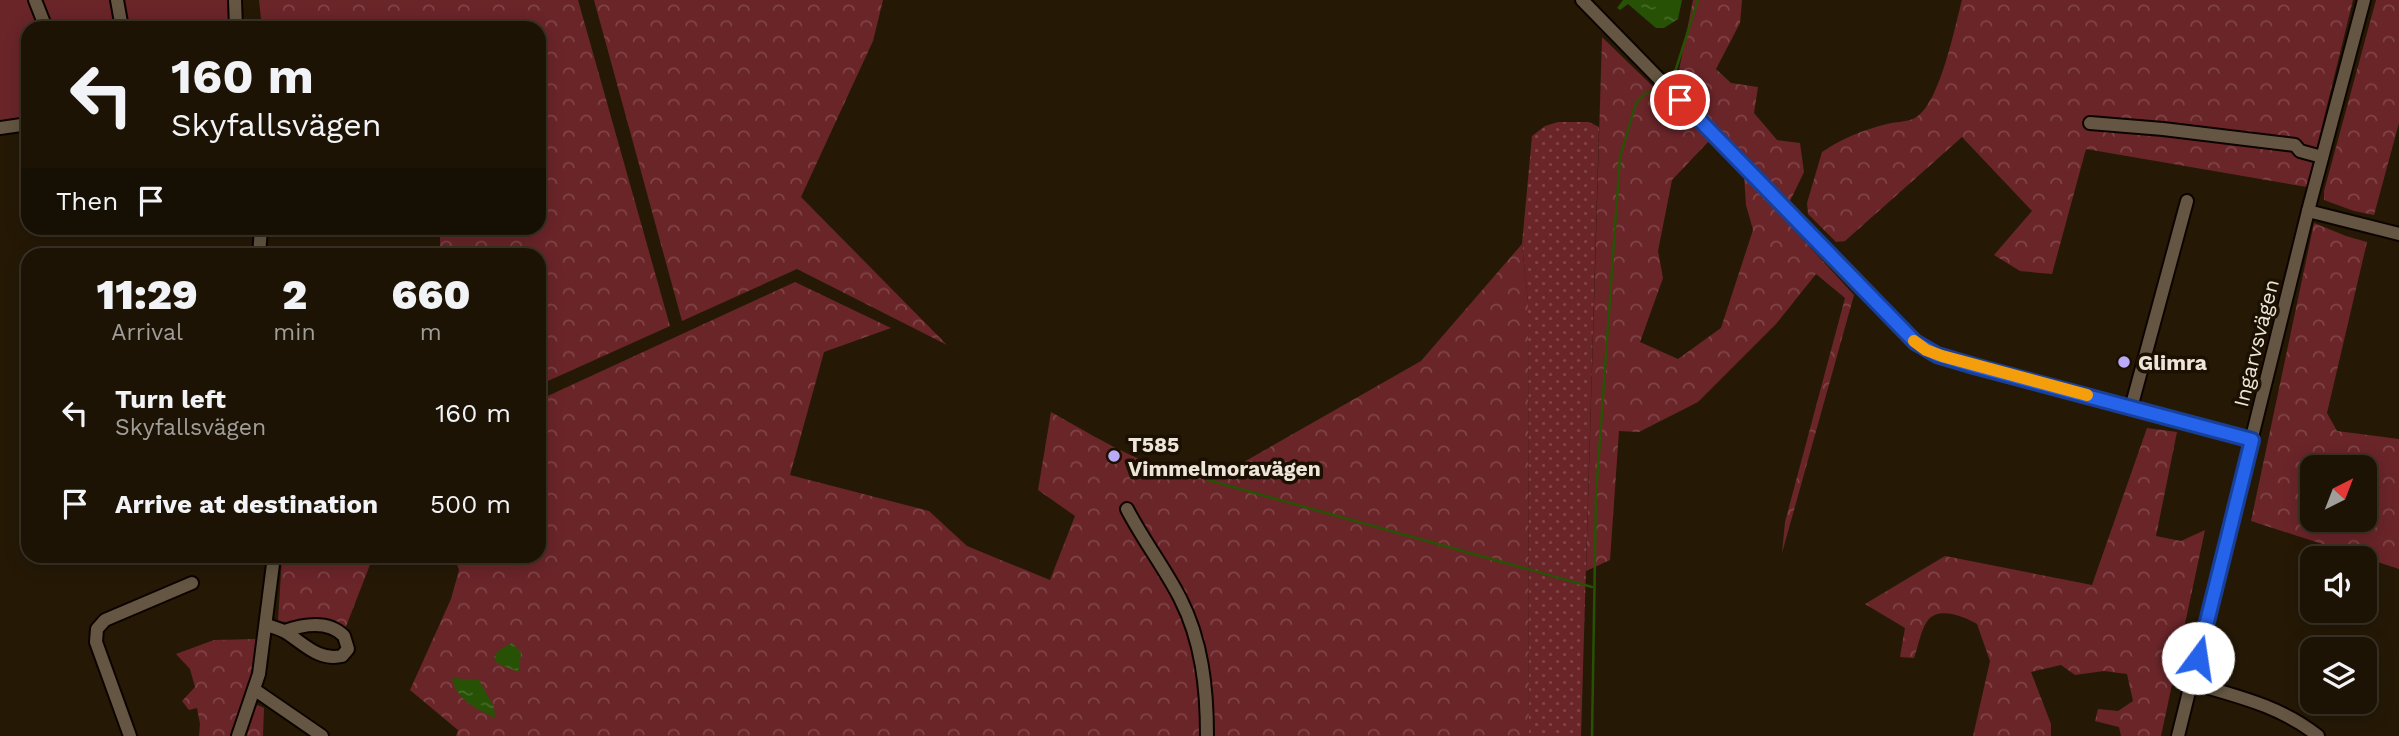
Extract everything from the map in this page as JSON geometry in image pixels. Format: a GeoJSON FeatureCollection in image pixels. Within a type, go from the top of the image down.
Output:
{"type":"FeatureCollection","features":[{"type":"Feature","properties":{"kind":"street"},"geometry":{"type":"LineString","coordinates":[[36,0],[44,21]]}},
{"type":"Feature","properties":{"kind":"street"},"geometry":{"type":"LineString","coordinates":[[117,0],[121,21]]}},
{"type":"Feature","properties":{"kind":"street"},"geometry":{"type":"LineString","coordinates":[[235,0],[236,21]]}},
{"type":"Feature","properties":{"kind":"street"},"geometry":{"type":"LineString","coordinates":[[1582,0],[1921,346],[1937,355],[1974,366],[2252,440]]}},
{"type":"Feature","properties":{"kind":"street","name":"Ingarvsvägen"},"geometry":{"type":"LineString","coordinates":[[2178,736],[2308,211],[2364,0]]}},
{"type":"Feature","properties":{"kind":"street"},"geometry":{"type":"LineString","coordinates":[[2090,123],[2295,145],[2300,151],[2322,157]]}},
{"type":"Feature","properties":{"kind":"street"},"geometry":{"type":"LineString","coordinates":[[0,128],[21,125]]}},
{"type":"Feature","properties":{"kind":"street"},"geometry":{"type":"LineString","coordinates":[[2131,408],[2187,201]]}},
{"type":"Feature","properties":{"kind":"street"},"geometry":{"type":"LineString","coordinates":[[2308,211],[2399,234]]}},
{"type":"Feature","properties":{"kind":"street"},"geometry":{"type":"LineString","coordinates":[[1127,509],[1180,597],[1191,621],[1202,663],[1207,736]]}},
{"type":"Feature","properties":{"kind":"street"},"geometry":{"type":"LineString","coordinates":[[238,736],[255,690],[267,625],[273,563]]}},
{"type":"Feature","properties":{"kind":"street"},"geometry":{"type":"LineString","coordinates":[[130,736],[96,642],[97,629],[105,620],[192,583]]}},
{"type":"Feature","properties":{"kind":"street"},"geometry":{"type":"LineString","coordinates":[[267,625],[285,631]]}},
{"type":"Feature","properties":{"kind":"street"},"geometry":{"type":"LineString","coordinates":[[2192,683],[2264,705],[2295,720],[2318,736]]}},
{"type":"Feature","properties":{"kind":"street"},"geometry":{"type":"LineString","coordinates":[[255,690],[322,736]]}},
{"type":"Feature","properties":{"kind":"green space"},"geometry":{"type":"Polygon","coordinates":[[[0,0],[233,0],[237,21],[21,21],[21,132],[0,136],[0,0]]]}},
{"type":"Feature","properties":{"kind":"green space"},"geometry":{"type":"Polygon","coordinates":[[[259,0],[578,0],[670,326],[546,382],[546,248],[440,248],[440,237],[434,235],[546,235],[546,21],[261,21],[259,0]]]}},
{"type":"Feature","properties":{"kind":"green space"},"geometry":{"type":"Polygon","coordinates":[[[594,0],[883,0],[873,41],[801,197],[947,345],[797,269],[682,321],[594,0]]]}},
{"type":"Feature","properties":{"kind":"green space"},"geometry":{"type":"Polygon","coordinates":[[[1693,0],[1742,0],[1740,23],[1716,69],[1731,83],[1758,87],[1754,113],[1777,140],[1800,143],[1804,172],[1790,201],[1676,85],[1693,0]]]}},
{"type":"Feature","properties":{"kind":"green space"},"geometry":{"type":"Polygon","coordinates":[[[1962,0],[2353,0],[2307,187],[2086,149],[2052,274],[2020,271],[1994,255],[2032,211],[1962,137],[1845,241],[1836,242],[1808,214],[1807,203],[1822,152],[1853,135],[1878,126],[1913,119],[1922,112],[1931,100],[1945,66],[1962,0]]]}},
{"type":"Feature","properties":{"kind":"green space"},"geometry":{"type":"Polygon","coordinates":[[[2376,0],[2399,0],[2399,123],[2374,215],[2324,200],[2324,191],[2376,0]]]}},
{"type":"Feature","properties":{"kind":"green space"},"geometry":{"type":"Polygon","coordinates":[[[1602,37],[1709,141],[1672,180],[1658,251],[1663,278],[1640,342],[1678,359],[1721,328],[1753,230],[1746,205],[1744,175],[1854,295],[1782,553],[1785,522],[1845,298],[1816,274],[1776,324],[1698,402],[1639,432],[1619,431],[1610,560],[1586,571],[1602,37]]]}},
{"type":"Feature","properties":{"kind":"green space"},"geometry":{"type":"Polygon","coordinates":[[[1558,122],[1589,122],[1599,127],[1581,736],[1529,736],[1528,303],[1522,244],[1532,136],[1545,126],[1558,122]]]}},
{"type":"Feature","properties":{"kind":"green space"},"geometry":{"type":"Polygon","coordinates":[[[2314,223],[2367,242],[2327,413],[2337,431],[2399,439],[2399,569],[2377,562],[2377,546],[2328,546],[2251,521],[2314,223]]]}},
{"type":"Feature","properties":{"kind":"green space"},"geometry":{"type":"Polygon","coordinates":[[[1522,244],[1528,303],[1529,736],[456,736],[458,730],[410,690],[451,599],[459,570],[456,563],[546,563],[546,397],[795,282],[891,328],[824,352],[790,475],[929,511],[967,546],[1050,580],[1075,516],[1038,490],[1051,412],[1156,466],[1178,473],[1225,479],[1235,467],[1421,361],[1522,244]]]}},
{"type":"Feature","properties":{"kind":"green space"},"geometry":{"type":"Polygon","coordinates":[[[2147,428],[2177,432],[2156,536],[2181,541],[2205,530],[2161,736],[2121,736],[2119,727],[2095,721],[2098,709],[2118,711],[2133,701],[2127,674],[2104,671],[2075,675],[2061,665],[2031,672],[2051,724],[2051,736],[1973,736],[1990,661],[1977,624],[1952,614],[1933,616],[1923,628],[1914,658],[1900,657],[1905,628],[1865,604],[1945,556],[2092,585],[2147,428]]]}},
{"type":"Feature","properties":{"kind":"green space"},"geometry":{"type":"Polygon","coordinates":[[[282,563],[371,563],[345,629],[278,621],[282,563]]]}},
{"type":"Feature","properties":{"kind":"green space"},"geometry":{"type":"Polygon","coordinates":[[[259,639],[257,662],[233,736],[199,736],[197,708],[189,710],[182,701],[195,687],[190,669],[176,654],[214,640],[259,639]]]}},
{"type":"Feature","properties":{"kind":"green space"},"geometry":{"type":"Polygon","coordinates":[[[255,704],[264,708],[263,736],[244,736],[255,704]]]}},
{"type":"Feature","properties":{"kind":"water"},"geometry":{"type":"Polygon","coordinates":[[[1623,0],[1682,0],[1678,19],[1664,28],[1656,28],[1628,4],[1620,10],[1617,8],[1623,0]]]}},
{"type":"Feature","properties":{"kind":"water"},"geometry":{"type":"Polygon","coordinates":[[[512,643],[521,653],[519,672],[498,664],[494,657],[499,650],[512,643]]]}},
{"type":"Feature","properties":{"kind":"water"},"geometry":{"type":"Polygon","coordinates":[[[452,678],[479,680],[494,707],[495,718],[463,698],[454,686],[452,678]]]}},
{"type":"Feature","properties":{"kind":"waterway"},"geometry":{"type":"LineString","coordinates":[[1667,81],[1675,72],[1698,0]]}},
{"type":"Feature","properties":{"kind":"waterway"},"geometry":{"type":"LineString","coordinates":[[1592,736],[1596,495],[1620,157],[1636,103],[1646,93],[1660,89]]}},
{"type":"Feature","properties":{"kind":"waterway"},"geometry":{"type":"LineString","coordinates":[[1208,480],[1592,587]]}},
{"type":"Feature","properties":{"kind":"slow traffic"},"geometry":{"type":"LineString","coordinates":[[1914,341],[1926,350],[1974,366],[2087,395]]}},
{"type":"Feature","properties":{"kind":"place","name":"Glimra"},"geometry":{"type":"Point","coordinates":[2124,362]}},
{"type":"Feature","properties":{"kind":"place","name":"T585 Vimmelmoravägen"},"geometry":{"type":"Point","coordinates":[1114,456]}},
{"type":"Feature","properties":{"kind":"route"},"geometry":{"type":"LineString","coordinates":[[1680,100],[1915,342],[1926,350],[1974,366],[2252,440],[2198,658]]}}]}
